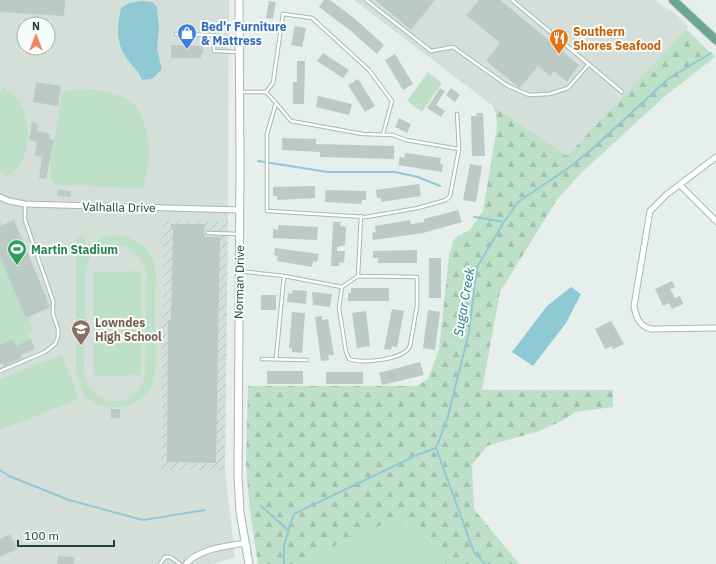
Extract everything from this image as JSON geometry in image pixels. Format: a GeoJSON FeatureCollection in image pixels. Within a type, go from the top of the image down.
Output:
{"type":"FeatureCollection","features":[{"type":"Feature","properties":{"kind":"main road"},"geometry":{"type":"LineString","coordinates":[[673,0],[716,40]]}},
{"type":"Feature","properties":{"kind":"street","name":"Norman Drive"},"geometry":{"type":"LineString","coordinates":[[238,0],[240,92],[238,477],[240,508],[249,564]]}},
{"type":"Feature","properties":{"kind":"street"},"geometry":{"type":"LineString","coordinates":[[716,157],[656,203],[650,211],[637,280],[635,314],[644,328],[716,328]]}},
{"type":"Feature","properties":{"kind":"street"},"geometry":{"type":"LineString","coordinates":[[680,185],[716,221]]}},
{"type":"Feature","properties":{"kind":"street","name":"Valhalla Drive"},"geometry":{"type":"LineString","coordinates":[[0,197],[9,202],[25,204],[240,210]]}},
{"type":"Feature","properties":{"kind":"street"},"geometry":{"type":"LineString","coordinates":[[186,564],[197,555],[225,546],[245,543]]}},
{"type":"Feature","properties":{"kind":"lane"},"geometry":{"type":"LineString","coordinates":[[366,0],[431,51],[453,47],[508,86],[529,95],[549,94],[568,88],[589,64]]}},
{"type":"Feature","properties":{"kind":"lane"},"geometry":{"type":"LineString","coordinates":[[512,0],[622,92]]}},
{"type":"Feature","properties":{"kind":"lane"},"geometry":{"type":"LineString","coordinates":[[266,92],[273,83],[283,14],[312,18],[369,70],[392,101],[383,134]]}},
{"type":"Feature","properties":{"kind":"lane"},"geometry":{"type":"LineString","coordinates":[[176,34],[214,35],[214,51],[239,52]]}},
{"type":"Feature","properties":{"kind":"lane"},"geometry":{"type":"LineString","coordinates":[[240,92],[266,92]]}},
{"type":"Feature","properties":{"kind":"lane"},"geometry":{"type":"LineString","coordinates":[[266,92],[291,121],[363,134],[393,135],[406,140],[459,149]]}},
{"type":"Feature","properties":{"kind":"lane"},"geometry":{"type":"LineString","coordinates":[[276,104],[267,134],[267,211],[361,216],[418,208],[448,198],[459,149],[457,114]]}},
{"type":"Feature","properties":{"kind":"lane"},"geometry":{"type":"LineString","coordinates":[[0,371],[49,349],[58,337],[58,330],[53,314],[53,300],[25,220],[25,204]]}},
{"type":"Feature","properties":{"kind":"lane"},"geometry":{"type":"LineString","coordinates":[[358,276],[361,216]]}},
{"type":"Feature","properties":{"kind":"lane"},"geometry":{"type":"LineString","coordinates":[[208,233],[240,234]]}},
{"type":"Feature","properties":{"kind":"lane"},"geometry":{"type":"LineString","coordinates":[[239,270],[284,276],[342,287],[358,276],[417,277],[416,312],[410,346],[404,354],[386,359],[349,359],[346,352],[339,308],[342,287]]}},
{"type":"Feature","properties":{"kind":"lane"},"geometry":{"type":"LineString","coordinates":[[276,359],[284,276]]}},
{"type":"Feature","properties":{"kind":"lane"},"geometry":{"type":"LineString","coordinates":[[262,359],[307,360]]}},
{"type":"Feature","properties":{"kind":"lane"},"geometry":{"type":"LineString","coordinates":[[160,564],[165,557],[170,557],[180,564]]}},
{"type":"Feature","properties":{"kind":"shaded area","name":"Lowndes High School"},"geometry":{"type":"Polygon","coordinates":[[[0,0],[229,0],[228,222],[163,221],[161,470],[225,471],[235,557],[213,564],[0,564],[0,0]]]}},
{"type":"Feature","properties":{"kind":"shaded area"},"geometry":{"type":"Polygon","coordinates":[[[354,0],[655,0],[660,5],[675,13],[688,27],[567,156],[493,106],[354,0]]]}},
{"type":"Feature","properties":{"kind":"shaded area"},"geometry":{"type":"Polygon","coordinates":[[[163,220],[228,222],[225,471],[161,470],[163,220]]]}},
{"type":"Feature","properties":{"kind":"green space"},"geometry":{"type":"Polygon","coordinates":[[[686,29],[715,57],[664,97],[580,174],[556,201],[500,292],[482,390],[613,390],[613,407],[575,412],[562,421],[539,431],[487,446],[472,465],[474,509],[519,564],[446,564],[430,541],[414,527],[393,520],[314,555],[311,564],[258,564],[250,512],[246,466],[248,386],[417,386],[428,379],[439,350],[449,256],[453,241],[458,236],[470,230],[483,211],[497,127],[496,113],[493,106],[567,156],[686,29]]]}},
{"type":"Feature","properties":{"kind":"green space"},"geometry":{"type":"Polygon","coordinates":[[[428,72],[442,83],[422,112],[407,101],[428,72]]]}},
{"type":"Feature","properties":{"kind":"green space"},"geometry":{"type":"Polygon","coordinates":[[[4,87],[16,97],[21,104],[25,113],[28,132],[26,151],[23,160],[17,168],[6,177],[0,172],[0,92],[4,87]]]}},
{"type":"Feature","properties":{"kind":"green space"},"geometry":{"type":"Polygon","coordinates":[[[94,89],[114,94],[128,100],[137,108],[144,122],[148,139],[149,161],[143,188],[55,185],[50,178],[51,159],[62,91],[94,89]]]}},
{"type":"Feature","properties":{"kind":"green space","name":"Martin Stadium"},"geometry":{"type":"Polygon","coordinates":[[[0,219],[3,224],[14,220],[51,308],[28,317],[33,330],[27,333],[35,349],[0,364],[0,219]]]}},
{"type":"Feature","properties":{"kind":"green space"},"geometry":{"type":"Polygon","coordinates":[[[112,235],[129,238],[136,241],[148,251],[155,266],[155,375],[148,392],[142,398],[128,406],[102,406],[90,401],[83,393],[76,370],[76,237],[86,237],[86,249],[101,238],[112,235]],[[115,245],[96,251],[90,258],[86,270],[84,370],[87,382],[93,392],[102,398],[111,401],[121,400],[131,396],[139,389],[145,377],[146,271],[141,260],[135,253],[121,246],[115,245]]]}},
{"type":"Feature","properties":{"kind":"green space"},"geometry":{"type":"Polygon","coordinates":[[[142,271],[141,375],[94,376],[93,272],[142,271]]]}},
{"type":"Feature","properties":{"kind":"green space"},"geometry":{"type":"Polygon","coordinates":[[[62,355],[79,399],[0,430],[0,379],[62,355]]]}},
{"type":"Feature","properties":{"kind":"green space"},"geometry":{"type":"Polygon","coordinates":[[[393,520],[414,527],[430,541],[446,564],[311,564],[314,555],[393,520]]]}},
{"type":"Feature","properties":{"kind":"water"},"geometry":{"type":"Polygon","coordinates":[[[141,1],[152,2],[157,7],[159,27],[157,50],[162,69],[152,79],[142,80],[124,54],[118,35],[121,8],[129,3],[141,1]]]}},
{"type":"Feature","properties":{"kind":"water"},"geometry":{"type":"Polygon","coordinates":[[[571,287],[581,294],[566,323],[533,366],[512,352],[547,306],[571,287]]]}},
{"type":"Feature","properties":{"kind":"building"},"geometry":{"type":"Polygon","coordinates":[[[0,0],[65,0],[64,16],[0,12],[0,0]]]}},
{"type":"Feature","properties":{"kind":"building"},"geometry":{"type":"Polygon","coordinates":[[[324,0],[330,0],[354,18],[384,45],[377,54],[351,31],[319,7],[324,0]]]}},
{"type":"Feature","properties":{"kind":"building"},"geometry":{"type":"Polygon","coordinates":[[[375,0],[435,0],[411,30],[375,0]]]}},
{"type":"Feature","properties":{"kind":"building"},"geometry":{"type":"Polygon","coordinates":[[[479,0],[500,0],[579,65],[567,82],[554,71],[550,76],[538,66],[520,88],[486,61],[500,43],[466,15],[479,0]]]}},
{"type":"Feature","properties":{"kind":"building"},"geometry":{"type":"Polygon","coordinates":[[[269,1],[276,2],[273,19],[266,18],[269,1]]]}},
{"type":"Feature","properties":{"kind":"building"},"geometry":{"type":"Polygon","coordinates":[[[295,26],[306,28],[302,47],[291,45],[295,26]]]}},
{"type":"Feature","properties":{"kind":"building","name":"Bed'r Furniture & Mattress"},"geometry":{"type":"Polygon","coordinates":[[[171,45],[203,46],[203,54],[201,54],[201,58],[171,58],[171,45]]]}},
{"type":"Feature","properties":{"kind":"building"},"geometry":{"type":"Polygon","coordinates":[[[323,53],[349,70],[343,78],[317,61],[323,53]]]}},
{"type":"Feature","properties":{"kind":"building"},"geometry":{"type":"Polygon","coordinates":[[[395,54],[413,84],[403,90],[385,60],[395,54]]]}},
{"type":"Feature","properties":{"kind":"building"},"geometry":{"type":"Polygon","coordinates":[[[297,61],[305,61],[304,104],[293,104],[293,82],[297,82],[297,61]]]}},
{"type":"Feature","properties":{"kind":"building"},"geometry":{"type":"Polygon","coordinates":[[[358,79],[375,106],[365,112],[348,85],[358,79]]]}},
{"type":"Feature","properties":{"kind":"building"},"geometry":{"type":"Polygon","coordinates":[[[36,82],[61,86],[58,106],[33,102],[36,82]]]}},
{"type":"Feature","properties":{"kind":"building"},"geometry":{"type":"Polygon","coordinates":[[[440,88],[445,91],[436,105],[445,111],[441,117],[427,108],[440,88]]]}},
{"type":"Feature","properties":{"kind":"building"},"geometry":{"type":"Polygon","coordinates":[[[451,88],[460,95],[455,102],[446,95],[451,88]]]}},
{"type":"Feature","properties":{"kind":"building"},"geometry":{"type":"Polygon","coordinates":[[[318,96],[352,104],[349,115],[316,107],[318,96]]]}},
{"type":"Feature","properties":{"kind":"building"},"geometry":{"type":"Polygon","coordinates":[[[476,113],[483,113],[485,156],[472,156],[471,116],[477,116],[476,113]]]}},
{"type":"Feature","properties":{"kind":"building"},"geometry":{"type":"Polygon","coordinates":[[[399,118],[411,124],[407,133],[395,127],[399,118]]]}},
{"type":"Feature","properties":{"kind":"building"},"geometry":{"type":"Polygon","coordinates":[[[32,122],[38,124],[37,131],[50,134],[49,139],[54,140],[46,179],[39,178],[42,157],[35,156],[37,142],[29,140],[32,122]]]}},
{"type":"Feature","properties":{"kind":"building"},"geometry":{"type":"Polygon","coordinates":[[[282,138],[316,139],[316,144],[394,146],[394,159],[320,157],[320,152],[282,150],[282,138]]]}},
{"type":"Feature","properties":{"kind":"building"},"geometry":{"type":"Polygon","coordinates":[[[405,153],[441,158],[440,164],[443,164],[442,172],[398,165],[400,157],[404,158],[405,153]]]}},
{"type":"Feature","properties":{"kind":"building"},"geometry":{"type":"Polygon","coordinates":[[[470,164],[482,166],[476,202],[463,200],[470,164]]]}},
{"type":"Feature","properties":{"kind":"building"},"geometry":{"type":"Polygon","coordinates":[[[419,184],[421,196],[381,202],[381,198],[377,198],[376,190],[419,184]]]}},
{"type":"Feature","properties":{"kind":"building"},"geometry":{"type":"Polygon","coordinates":[[[315,186],[315,198],[277,200],[277,196],[273,196],[273,187],[315,186]]]}},
{"type":"Feature","properties":{"kind":"building"},"geometry":{"type":"Polygon","coordinates":[[[58,190],[71,191],[71,197],[57,196],[58,190]]]}},
{"type":"Feature","properties":{"kind":"building"},"geometry":{"type":"Polygon","coordinates":[[[326,190],[366,191],[366,200],[362,200],[361,204],[325,202],[326,190]]]}},
{"type":"Feature","properties":{"kind":"building"},"geometry":{"type":"Polygon","coordinates":[[[458,210],[462,222],[423,233],[373,240],[372,233],[376,232],[375,226],[410,220],[411,224],[424,222],[424,219],[458,210]]]}},
{"type":"Feature","properties":{"kind":"building"},"geometry":{"type":"Polygon","coordinates":[[[14,220],[50,307],[26,318],[0,257],[0,226],[14,220]]]}},
{"type":"Feature","properties":{"kind":"building"},"geometry":{"type":"Polygon","coordinates":[[[333,222],[341,222],[340,226],[346,227],[345,245],[337,247],[337,251],[345,251],[344,263],[339,262],[339,266],[331,266],[333,222]]]}},
{"type":"Feature","properties":{"kind":"building"},"geometry":{"type":"Polygon","coordinates":[[[171,224],[205,224],[204,237],[220,237],[216,463],[167,462],[168,320],[171,320],[173,230],[171,230],[171,224]]]}},
{"type":"Feature","properties":{"kind":"building"},"geometry":{"type":"Polygon","coordinates":[[[278,225],[318,227],[317,240],[273,238],[273,229],[278,230],[278,225]]]}},
{"type":"Feature","properties":{"kind":"building"},"geometry":{"type":"Polygon","coordinates":[[[275,248],[319,254],[317,262],[313,261],[312,267],[277,261],[278,256],[274,255],[275,248]]]}},
{"type":"Feature","properties":{"kind":"building"},"geometry":{"type":"Polygon","coordinates":[[[417,250],[417,263],[378,263],[378,258],[373,258],[373,251],[417,250]]]}},
{"type":"Feature","properties":{"kind":"building"},"geometry":{"type":"Polygon","coordinates":[[[429,258],[441,258],[441,298],[429,298],[429,258]]]}},
{"type":"Feature","properties":{"kind":"building"},"geometry":{"type":"Polygon","coordinates":[[[672,281],[675,287],[670,289],[675,298],[680,296],[683,304],[672,309],[669,303],[663,306],[655,289],[672,281]]]}},
{"type":"Feature","properties":{"kind":"building"},"geometry":{"type":"Polygon","coordinates":[[[351,288],[389,288],[389,301],[348,301],[348,293],[351,293],[351,288]]]}},
{"type":"Feature","properties":{"kind":"building"},"geometry":{"type":"Polygon","coordinates":[[[293,290],[307,291],[306,304],[287,302],[288,293],[292,294],[293,290]]]}},
{"type":"Feature","properties":{"kind":"building"},"geometry":{"type":"Polygon","coordinates":[[[312,292],[332,294],[330,307],[313,305],[312,292]]]}},
{"type":"Feature","properties":{"kind":"building"},"geometry":{"type":"Polygon","coordinates":[[[261,295],[276,295],[276,310],[261,310],[261,295]]]}},
{"type":"Feature","properties":{"kind":"building"},"geometry":{"type":"Polygon","coordinates":[[[392,309],[404,311],[397,347],[392,346],[391,350],[384,349],[392,309]]]}},
{"type":"Feature","properties":{"kind":"building"},"geometry":{"type":"Polygon","coordinates":[[[428,310],[440,312],[435,350],[423,348],[428,310]]]}},
{"type":"Feature","properties":{"kind":"building"},"geometry":{"type":"Polygon","coordinates":[[[366,311],[370,346],[357,348],[352,313],[366,311]]]}},
{"type":"Feature","properties":{"kind":"building"},"geometry":{"type":"Polygon","coordinates":[[[292,312],[305,313],[302,353],[292,352],[292,348],[289,348],[292,312]]]}},
{"type":"Feature","properties":{"kind":"building"},"geometry":{"type":"Polygon","coordinates":[[[322,316],[322,320],[328,319],[334,355],[328,355],[329,360],[321,361],[315,317],[322,316]]]}},
{"type":"Feature","properties":{"kind":"building"},"geometry":{"type":"Polygon","coordinates":[[[611,321],[624,344],[613,349],[612,346],[605,349],[595,329],[611,321]]]}},
{"type":"Feature","properties":{"kind":"building"},"geometry":{"type":"Polygon","coordinates":[[[13,339],[16,346],[31,339],[35,349],[20,355],[22,358],[4,366],[3,363],[0,364],[0,345],[13,339]]]}},
{"type":"Feature","properties":{"kind":"building"},"geometry":{"type":"Polygon","coordinates":[[[420,362],[424,375],[382,385],[379,373],[420,362]]]}},
{"type":"Feature","properties":{"kind":"building"},"geometry":{"type":"Polygon","coordinates":[[[267,371],[303,371],[303,384],[267,384],[267,371]]]}},
{"type":"Feature","properties":{"kind":"building"},"geometry":{"type":"Polygon","coordinates":[[[326,372],[363,372],[363,384],[326,384],[326,372]]]}},
{"type":"Feature","properties":{"kind":"building"},"geometry":{"type":"Polygon","coordinates":[[[111,409],[120,409],[120,418],[111,418],[111,409]]]}},
{"type":"Feature","properties":{"kind":"building"},"geometry":{"type":"Polygon","coordinates":[[[10,534],[17,549],[0,557],[0,539],[10,534]]]}},
{"type":"Feature","properties":{"kind":"building"},"geometry":{"type":"Polygon","coordinates":[[[58,556],[74,557],[74,564],[57,564],[58,556]]]}},
{"type":"Feature","properties":{"kind":"waterway","name":"Sugar Creek"},"geometry":{"type":"LineString","coordinates":[[284,564],[284,545],[294,514],[417,455],[436,448],[447,420],[469,332],[477,267],[518,202],[567,169],[591,150],[668,79],[711,53]]}},
{"type":"Feature","properties":{"kind":"waterway"},"geometry":{"type":"LineString","coordinates":[[258,161],[328,172],[395,172],[418,177],[440,186]]}},
{"type":"Feature","properties":{"kind":"waterway"},"geometry":{"type":"LineString","coordinates":[[474,217],[504,222]]}},
{"type":"Feature","properties":{"kind":"waterway"},"geometry":{"type":"LineString","coordinates":[[436,448],[474,552],[485,564]]}},
{"type":"Feature","properties":{"kind":"waterway"},"geometry":{"type":"LineString","coordinates":[[0,470],[9,476],[69,500],[143,520],[205,510]]}},
{"type":"Feature","properties":{"kind":"waterway"},"geometry":{"type":"LineString","coordinates":[[261,506],[288,530]]}},
{"type":"Feature","properties":{"kind":"place","name":"Bed'r Furniture & Mattress"},"geometry":{"type":"Point","coordinates":[187,50]}},
{"type":"Feature","properties":{"kind":"place","name":"Southern Shores Seafood"},"geometry":{"type":"Point","coordinates":[559,55]}},
{"type":"Feature","properties":{"kind":"place","name":"Martin Stadium"},"geometry":{"type":"Point","coordinates":[17,266]}},
{"type":"Feature","properties":{"kind":"place","name":"Lowndes High School"},"geometry":{"type":"Point","coordinates":[81,346]}}]}
